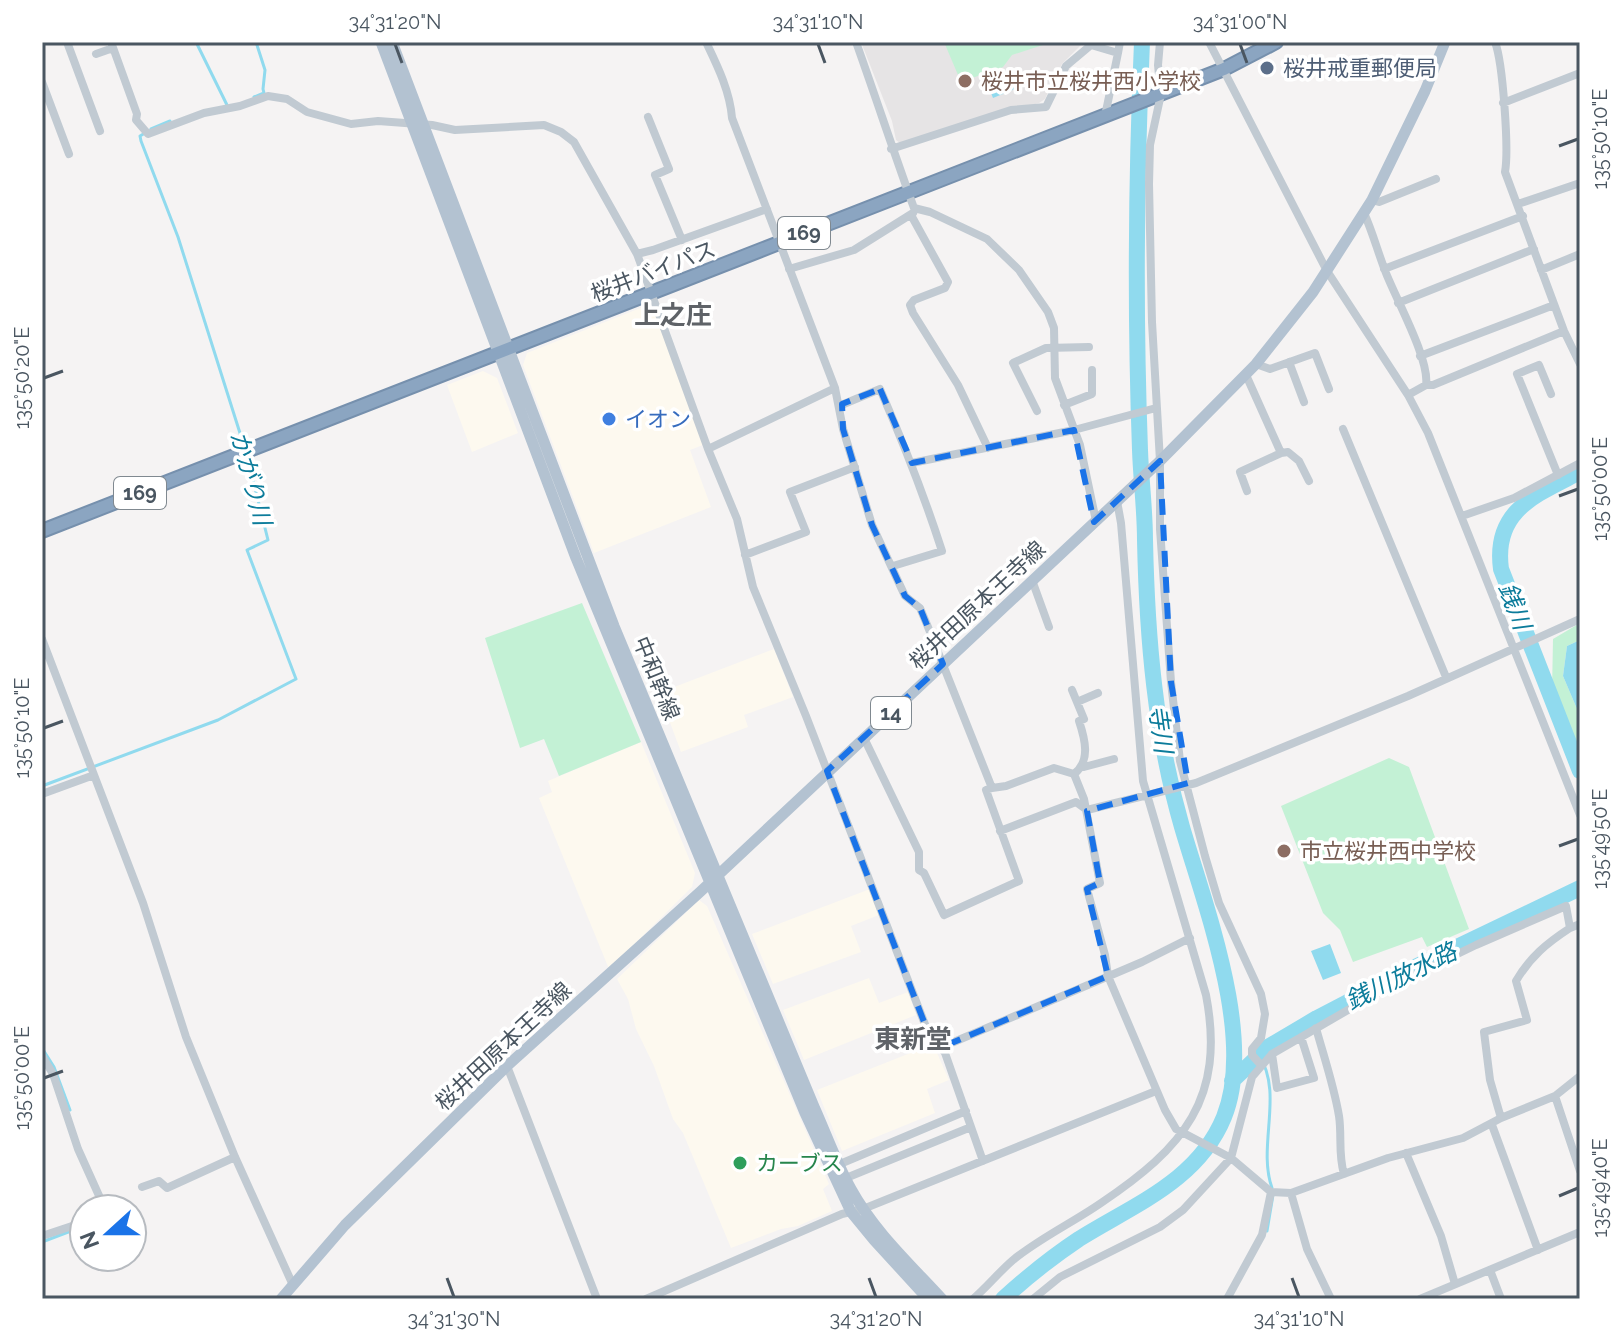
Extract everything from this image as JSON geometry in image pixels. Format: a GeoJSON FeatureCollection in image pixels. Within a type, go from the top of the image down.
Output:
{"type":"FeatureCollection","features":[{"type":"Feature","properties":{"kind":"highway","name":"桜井バイパス"},"geometry":{"type":"LineString","coordinates":[[42,531],[1159,95],[1224,69],[1276,42]]}},
{"type":"Feature","properties":{"kind":"main road","name":"中和幹線"},"geometry":{"type":"LineString","coordinates":[[381,42],[417,124],[502,351],[614,626],[805,1113],[874,1240],[928,1299]]}},
{"type":"Feature","properties":{"kind":"main road","name":"中和幹線"},"geometry":{"type":"LineString","coordinates":[[392,42],[417,124]]}},
{"type":"Feature","properties":{"kind":"main road","name":"桜井田原本王寺線"},"geometry":{"type":"LineString","coordinates":[[281,1299],[345,1225],[507,1066],[864,738],[1157,464],[1246,375],[1327,271],[1372,200],[1445,42]]}},
{"type":"Feature","properties":{"kind":"main road","name":"中和幹線"},"geometry":{"type":"LineString","coordinates":[[713,879],[840,1164],[857,1210],[942,1299]]}},
{"type":"Feature","properties":{"kind":"street"},"geometry":{"type":"LineString","coordinates":[[67,42],[100,131]]}},
{"type":"Feature","properties":{"kind":"street"},"geometry":{"type":"LineString","coordinates":[[706,42],[717,65],[732,118],[778,243],[835,388],[843,429],[869,517],[905,596],[920,608],[992,788]]}},
{"type":"Feature","properties":{"kind":"street"},"geometry":{"type":"LineString","coordinates":[[856,42],[886,125],[912,212],[948,282],[945,288],[914,300],[910,305],[958,385],[988,448]]}},
{"type":"Feature","properties":{"kind":"street"},"geometry":{"type":"LineString","coordinates":[[1108,115],[1120,42]]}},
{"type":"Feature","properties":{"kind":"street"},"geometry":{"type":"LineString","coordinates":[[1160,42],[1159,95],[1150,145],[1149,184],[1160,529],[1180,761],[1219,903],[1261,994],[1265,1014],[1261,1038],[1252,1049],[1252,1055],[1266,1060],[1277,1088],[1314,1078],[1301,1037]]}},
{"type":"Feature","properties":{"kind":"street"},"geometry":{"type":"LineString","coordinates":[[1209,42],[1327,271],[1408,395],[1435,449],[1519,647],[1580,815]]}},
{"type":"Feature","properties":{"kind":"street"},"geometry":{"type":"LineString","coordinates":[[1495,42],[1501,73],[1508,157],[1505,172],[1564,331],[1580,364]]}},
{"type":"Feature","properties":{"kind":"street"},"geometry":{"type":"LineString","coordinates":[[891,149],[1011,110],[1046,107],[1066,66],[1091,43],[1118,53]]}},
{"type":"Feature","properties":{"kind":"street"},"geometry":{"type":"LineString","coordinates":[[96,54],[112,45],[137,114],[136,120],[148,134],[204,113],[240,106],[268,96],[287,99],[307,112],[351,124],[378,121],[455,130],[544,125],[574,142],[637,254],[708,449],[737,519],[753,587],[767,625],[926,1027],[942,1047],[983,1161]]}},
{"type":"Feature","properties":{"kind":"street"},"geometry":{"type":"LineString","coordinates":[[1503,103],[1580,73]]}},
{"type":"Feature","properties":{"kind":"street"},"geometry":{"type":"LineString","coordinates":[[42,82],[69,154]]}},
{"type":"Feature","properties":{"kind":"street"},"geometry":{"type":"LineString","coordinates":[[648,117],[669,169],[655,175],[682,240]]}},
{"type":"Feature","properties":{"kind":"street"},"geometry":{"type":"LineString","coordinates":[[1372,200],[1379,202],[1436,179]]}},
{"type":"Feature","properties":{"kind":"street"},"geometry":{"type":"LineString","coordinates":[[1518,204],[1580,183]]}},
{"type":"Feature","properties":{"kind":"street"},"geometry":{"type":"LineString","coordinates":[[637,254],[767,209]]}},
{"type":"Feature","properties":{"kind":"street"},"geometry":{"type":"LineString","coordinates":[[789,269],[854,250],[912,212],[930,212],[987,239],[1004,253],[1048,312],[1054,328],[1055,378],[1080,445],[1096,521]]}},
{"type":"Feature","properties":{"kind":"street"},"geometry":{"type":"LineString","coordinates":[[1364,213],[1398,303],[1413,331],[1427,377],[1426,385]]}},
{"type":"Feature","properties":{"kind":"street"},"geometry":{"type":"LineString","coordinates":[[1384,269],[1523,216]]}},
{"type":"Feature","properties":{"kind":"street"},"geometry":{"type":"LineString","coordinates":[[1398,303],[1534,249]]}},
{"type":"Feature","properties":{"kind":"street"},"geometry":{"type":"LineString","coordinates":[[1541,270],[1579,256]]}},
{"type":"Feature","properties":{"kind":"street"},"geometry":{"type":"LineString","coordinates":[[1420,356],[1554,305]]}},
{"type":"Feature","properties":{"kind":"street"},"geometry":{"type":"LineString","coordinates":[[1408,395],[1426,385],[1433,385],[1564,331]]}},
{"type":"Feature","properties":{"kind":"street"},"geometry":{"type":"LineString","coordinates":[[1037,411],[1013,363],[1046,348],[1089,347]]}},
{"type":"Feature","properties":{"kind":"street"},"geometry":{"type":"LineString","coordinates":[[1256,364],[1270,369],[1315,353],[1329,389]]}},
{"type":"Feature","properties":{"kind":"street"},"geometry":{"type":"LineString","coordinates":[[1289,362],[1304,402]]}},
{"type":"Feature","properties":{"kind":"street"},"geometry":{"type":"LineString","coordinates":[[1551,394],[1539,365],[1517,374],[1558,475]]}},
{"type":"Feature","properties":{"kind":"street"},"geometry":{"type":"LineString","coordinates":[[1064,405],[1092,394],[1092,370]]}},
{"type":"Feature","properties":{"kind":"street"},"geometry":{"type":"LineString","coordinates":[[1246,375],[1281,453]]}},
{"type":"Feature","properties":{"kind":"street"},"geometry":{"type":"LineString","coordinates":[[708,449],[835,388]]}},
{"type":"Feature","properties":{"kind":"street"},"geometry":{"type":"LineString","coordinates":[[839,406],[880,389],[912,463],[942,551],[893,566]]}},
{"type":"Feature","properties":{"kind":"street"},"geometry":{"type":"LineString","coordinates":[[912,463],[1074,430],[1156,408]]}},
{"type":"Feature","properties":{"kind":"street"},"geometry":{"type":"LineString","coordinates":[[1343,429],[1446,677]]}},
{"type":"Feature","properties":{"kind":"street"},"geometry":{"type":"LineString","coordinates":[[1247,491],[1240,472],[1281,453],[1288,452],[1299,461],[1309,481]]}},
{"type":"Feature","properties":{"kind":"street"},"geometry":{"type":"LineString","coordinates":[[1462,516],[1514,498],[1580,463]]}},
{"type":"Feature","properties":{"kind":"street"},"geometry":{"type":"LineString","coordinates":[[745,555],[806,532],[790,492],[855,467]]}},
{"type":"Feature","properties":{"kind":"street"},"geometry":{"type":"LineString","coordinates":[[973,1299],[1012,1260],[1102,1203],[1185,1134],[1200,1104],[1211,1046],[1211,1021],[1206,995],[1151,794],[1143,781],[1119,498]]}},
{"type":"Feature","properties":{"kind":"street"},"geometry":{"type":"LineString","coordinates":[[1032,580],[1049,627]]}},
{"type":"Feature","properties":{"kind":"street"},"geometry":{"type":"LineString","coordinates":[[1087,810],[1196,783],[1580,619]]}},
{"type":"Feature","properties":{"kind":"street"},"geometry":{"type":"LineString","coordinates":[[42,639],[143,903],[186,1037],[235,1157],[292,1283]]}},
{"type":"Feature","properties":{"kind":"street"},"geometry":{"type":"LineString","coordinates":[[1072,690],[1084,719],[1079,721],[1086,758],[1084,767]]}},
{"type":"Feature","properties":{"kind":"street"},"geometry":{"type":"LineString","coordinates":[[1077,702],[1098,693]]}},
{"type":"Feature","properties":{"kind":"street"},"geometry":{"type":"LineString","coordinates":[[864,738],[919,852],[919,870],[924,873],[944,915],[1019,881],[986,790],[1054,768],[1074,774]]}},
{"type":"Feature","properties":{"kind":"street"},"geometry":{"type":"LineString","coordinates":[[1074,774],[1084,767],[1114,759]]}},
{"type":"Feature","properties":{"kind":"street"},"geometry":{"type":"LineString","coordinates":[[1074,774],[1087,810],[1100,883],[1087,889],[1108,976],[1156,1091],[1172,1124],[1229,1157],[1273,1192],[1291,1193],[1406,1153],[1463,1138],[1501,1118],[1555,1096],[1580,1076]]}},
{"type":"Feature","properties":{"kind":"street"},"geometry":{"type":"LineString","coordinates":[[42,794],[94,775]]}},
{"type":"Feature","properties":{"kind":"street"},"geometry":{"type":"LineString","coordinates":[[1000,831],[1076,802],[1087,810]]}},
{"type":"Feature","properties":{"kind":"street"},"geometry":{"type":"LineString","coordinates":[[1033,1299],[1060,1277],[1160,1227],[1183,1210],[1229,1157],[1252,1077],[1266,1060],[1379,992],[1566,906],[1570,928]]}},
{"type":"Feature","properties":{"kind":"street"},"geometry":{"type":"LineString","coordinates":[[1501,1118],[1490,1080],[1484,1032],[1527,1020],[1516,981],[1540,949],[1580,924]]}},
{"type":"Feature","properties":{"kind":"street"},"geometry":{"type":"LineString","coordinates":[[942,1047],[1190,938]]}},
{"type":"Feature","properties":{"kind":"street"},"geometry":{"type":"LineString","coordinates":[[1316,1028],[1338,1110],[1340,1162],[1344,1174]]}},
{"type":"Feature","properties":{"kind":"street"},"geometry":{"type":"LineString","coordinates":[[42,1056],[53,1074],[78,1149],[98,1193]]}},
{"type":"Feature","properties":{"kind":"street"},"geometry":{"type":"LineString","coordinates":[[507,1066],[597,1299]]}},
{"type":"Feature","properties":{"kind":"street"},"geometry":{"type":"LineString","coordinates":[[646,1299],[720,1265],[1156,1091]]}},
{"type":"Feature","properties":{"kind":"street"},"geometry":{"type":"LineString","coordinates":[[1555,1096],[1580,1171]]}},
{"type":"Feature","properties":{"kind":"street"},"geometry":{"type":"LineString","coordinates":[[840,1164],[966,1111]]}},
{"type":"Feature","properties":{"kind":"street"},"geometry":{"type":"LineString","coordinates":[[1492,1125],[1538,1250]]}},
{"type":"Feature","properties":{"kind":"street"},"geometry":{"type":"LineString","coordinates":[[846,1178],[971,1127]]}},
{"type":"Feature","properties":{"kind":"street"},"geometry":{"type":"LineString","coordinates":[[1406,1153],[1441,1236],[1455,1284]]}},
{"type":"Feature","properties":{"kind":"street"},"geometry":{"type":"LineString","coordinates":[[142,1187],[159,1181],[167,1188],[235,1157]]}},
{"type":"Feature","properties":{"kind":"street"},"geometry":{"type":"LineString","coordinates":[[1227,1299],[1262,1235],[1273,1192]]}},
{"type":"Feature","properties":{"kind":"street"},"geometry":{"type":"LineString","coordinates":[[1291,1193],[1307,1249],[1331,1299]]}},
{"type":"Feature","properties":{"kind":"street"},"geometry":{"type":"LineString","coordinates":[[42,1236],[68,1227]]}},
{"type":"Feature","properties":{"kind":"street"},"geometry":{"type":"LineString","coordinates":[[1420,1299],[1439,1295],[1455,1284],[1580,1232]]}},
{"type":"Feature","properties":{"kind":"street"},"geometry":{"type":"LineString","coordinates":[[1490,1270],[1501,1299]]}},
{"type":"Feature","properties":{"kind":"highlighted area"},"geometry":{"type":"Polygon","coordinates":[[[880,389],[912,463],[1074,430],[1094,522],[1160,461],[1171,682],[1188,783],[1087,811],[1100,883],[1087,889],[1108,976],[942,1047],[926,1027],[827,771],[943,664],[920,608],[905,596],[872,525],[843,429],[842,404],[880,389]]]}},
{"type":"Feature","properties":{"kind":"shaded area","name":"桜井市立桜井西小学校"},"geometry":{"type":"Polygon","coordinates":[[[861,42],[1080,42],[1081,45],[1062,64],[1045,99],[1039,103],[900,143],[896,140],[892,121],[861,42]]]}},
{"type":"Feature","properties":{"kind":"shaded area","name":"イオン"},"geometry":{"type":"Polygon","coordinates":[[[648,305],[653,307],[703,445],[690,450],[711,507],[594,553],[523,365],[527,353],[648,305]]]}},
{"type":"Feature","properties":{"kind":"shaded area"},"geometry":{"type":"Polygon","coordinates":[[[483,371],[497,378],[518,433],[472,452],[447,385],[483,371]]]}},
{"type":"Feature","properties":{"kind":"shaded area"},"geometry":{"type":"Polygon","coordinates":[[[774,649],[793,697],[744,715],[748,727],[681,752],[656,694],[774,649]]]}},
{"type":"Feature","properties":{"kind":"shaded area"},"geometry":{"type":"Polygon","coordinates":[[[641,742],[695,873],[692,887],[609,969],[539,798],[552,792],[548,781],[641,742]]]}},
{"type":"Feature","properties":{"kind":"shaded area"},"geometry":{"type":"Polygon","coordinates":[[[870,889],[879,915],[851,926],[861,952],[773,984],[752,934],[870,889]]]}},
{"type":"Feature","properties":{"kind":"shaded area"},"geometry":{"type":"Polygon","coordinates":[[[699,900],[707,906],[829,1184],[823,1189],[832,1211],[731,1248],[683,1133],[673,1119],[654,1066],[636,1029],[628,999],[617,979],[699,900]]]}},
{"type":"Feature","properties":{"kind":"shaded area"},"geometry":{"type":"Polygon","coordinates":[[[869,978],[879,1003],[908,992],[916,1015],[804,1060],[783,1010],[869,978]]]}},
{"type":"Feature","properties":{"kind":"shaded area"},"geometry":{"type":"Polygon","coordinates":[[[933,1044],[949,1080],[927,1089],[935,1113],[842,1151],[817,1090],[933,1044]]]}},
{"type":"Feature","properties":{"kind":"green space"},"geometry":{"type":"Polygon","coordinates":[[[944,42],[1052,42],[1012,55],[1003,67],[961,82],[944,42]]]}},
{"type":"Feature","properties":{"kind":"green space"},"geometry":{"type":"Polygon","coordinates":[[[582,603],[641,742],[559,776],[544,739],[520,748],[485,638],[582,603]]]}},
{"type":"Feature","properties":{"kind":"green space"},"geometry":{"type":"Polygon","coordinates":[[[1580,623],[1580,640],[1567,646],[1563,676],[1580,716],[1580,758],[1552,691],[1553,639],[1580,623]]]}},
{"type":"Feature","properties":{"kind":"green space"},"geometry":{"type":"Polygon","coordinates":[[[1389,758],[1409,767],[1469,929],[1427,947],[1422,937],[1353,962],[1340,930],[1323,913],[1281,806],[1389,758]]]}},
{"type":"Feature","properties":{"kind":"water"},"geometry":{"type":"Polygon","coordinates":[[[1017,73],[1022,86],[993,98],[988,85],[1017,73]]]}},
{"type":"Feature","properties":{"kind":"water"},"geometry":{"type":"Polygon","coordinates":[[[1580,640],[1580,716],[1563,676],[1567,646],[1580,640]]]}},
{"type":"Feature","properties":{"kind":"water"},"geometry":{"type":"Polygon","coordinates":[[[1330,944],[1341,973],[1323,980],[1311,951],[1330,944]]]}},
{"type":"Feature","properties":{"kind":"waterway"},"geometry":{"type":"LineString","coordinates":[[196,42],[227,105]]}},
{"type":"Feature","properties":{"kind":"waterway"},"geometry":{"type":"LineString","coordinates":[[254,97],[264,93],[265,70],[256,42]]}},
{"type":"Feature","properties":{"kind":"waterway","name":"寺川"},"geometry":{"type":"LineString","coordinates":[[1003,1299],[1069,1246],[1181,1175],[1213,1139],[1224,1117],[1232,1085],[1234,1049],[1224,972],[1173,792],[1159,721],[1150,649],[1137,348],[1137,195],[1142,42]]}},
{"type":"Feature","properties":{"kind":"waterway","name":"かがり川"},"geometry":{"type":"LineString","coordinates":[[151,129],[170,121]]}},
{"type":"Feature","properties":{"kind":"waterway","name":"かがり川"},"geometry":{"type":"LineString","coordinates":[[145,133],[140,136],[141,141],[178,237],[245,449]]}},
{"type":"Feature","properties":{"kind":"waterway","name":"かがり川"},"geometry":{"type":"LineString","coordinates":[[42,786],[218,720],[296,679],[247,550],[268,540],[247,456]]}},
{"type":"Feature","properties":{"kind":"waterway","name":"銭川"},"geometry":{"type":"LineString","coordinates":[[1580,472],[1521,507],[1511,518],[1500,549],[1501,569],[1580,771]]}},
{"type":"Feature","properties":{"kind":"waterway","name":"銭川放水路"},"geometry":{"type":"LineString","coordinates":[[1232,1081],[1268,1047],[1317,1018],[1580,888]]}},
{"type":"Feature","properties":{"kind":"waterway","name":"かがり川"},"geometry":{"type":"LineString","coordinates":[[42,1048],[54,1067],[70,1110]]}},
{"type":"Feature","properties":{"kind":"waterway"},"geometry":{"type":"LineString","coordinates":[[1259,1055],[1269,1086],[1267,1155],[1272,1188]]}},
{"type":"Feature","properties":{"kind":"waterway"},"geometry":{"type":"LineString","coordinates":[[1267,1231],[1273,1195]]}},
{"type":"Feature","properties":{"kind":"waterway","name":"かがり川"},"geometry":{"type":"LineString","coordinates":[[42,1242],[68,1232]]}},
{"type":"Feature","properties":{"kind":"place","name":"桜井戒重郵便局"},"geometry":{"type":"Point","coordinates":[1267,68]}},
{"type":"Feature","properties":{"kind":"place","name":"桜井市立桜井西小学校"},"geometry":{"type":"Point","coordinates":[965,81]}},
{"type":"Feature","properties":{"kind":"place","name":"イオン"},"geometry":{"type":"Point","coordinates":[609,419]}},
{"type":"Feature","properties":{"kind":"place","name":"市立桜井西中学校"},"geometry":{"type":"Point","coordinates":[1284,851]}},
{"type":"Feature","properties":{"kind":"place","name":"カーブス"},"geometry":{"type":"Point","coordinates":[740,1163]}},
{"type":"Feature","properties":{"kind":"district","name":"上之庄"},"geometry":{"type":"Point","coordinates":[673,315]}},
{"type":"Feature","properties":{"kind":"district","name":"東新堂"},"geometry":{"type":"Point","coordinates":[913,1039]}}]}
